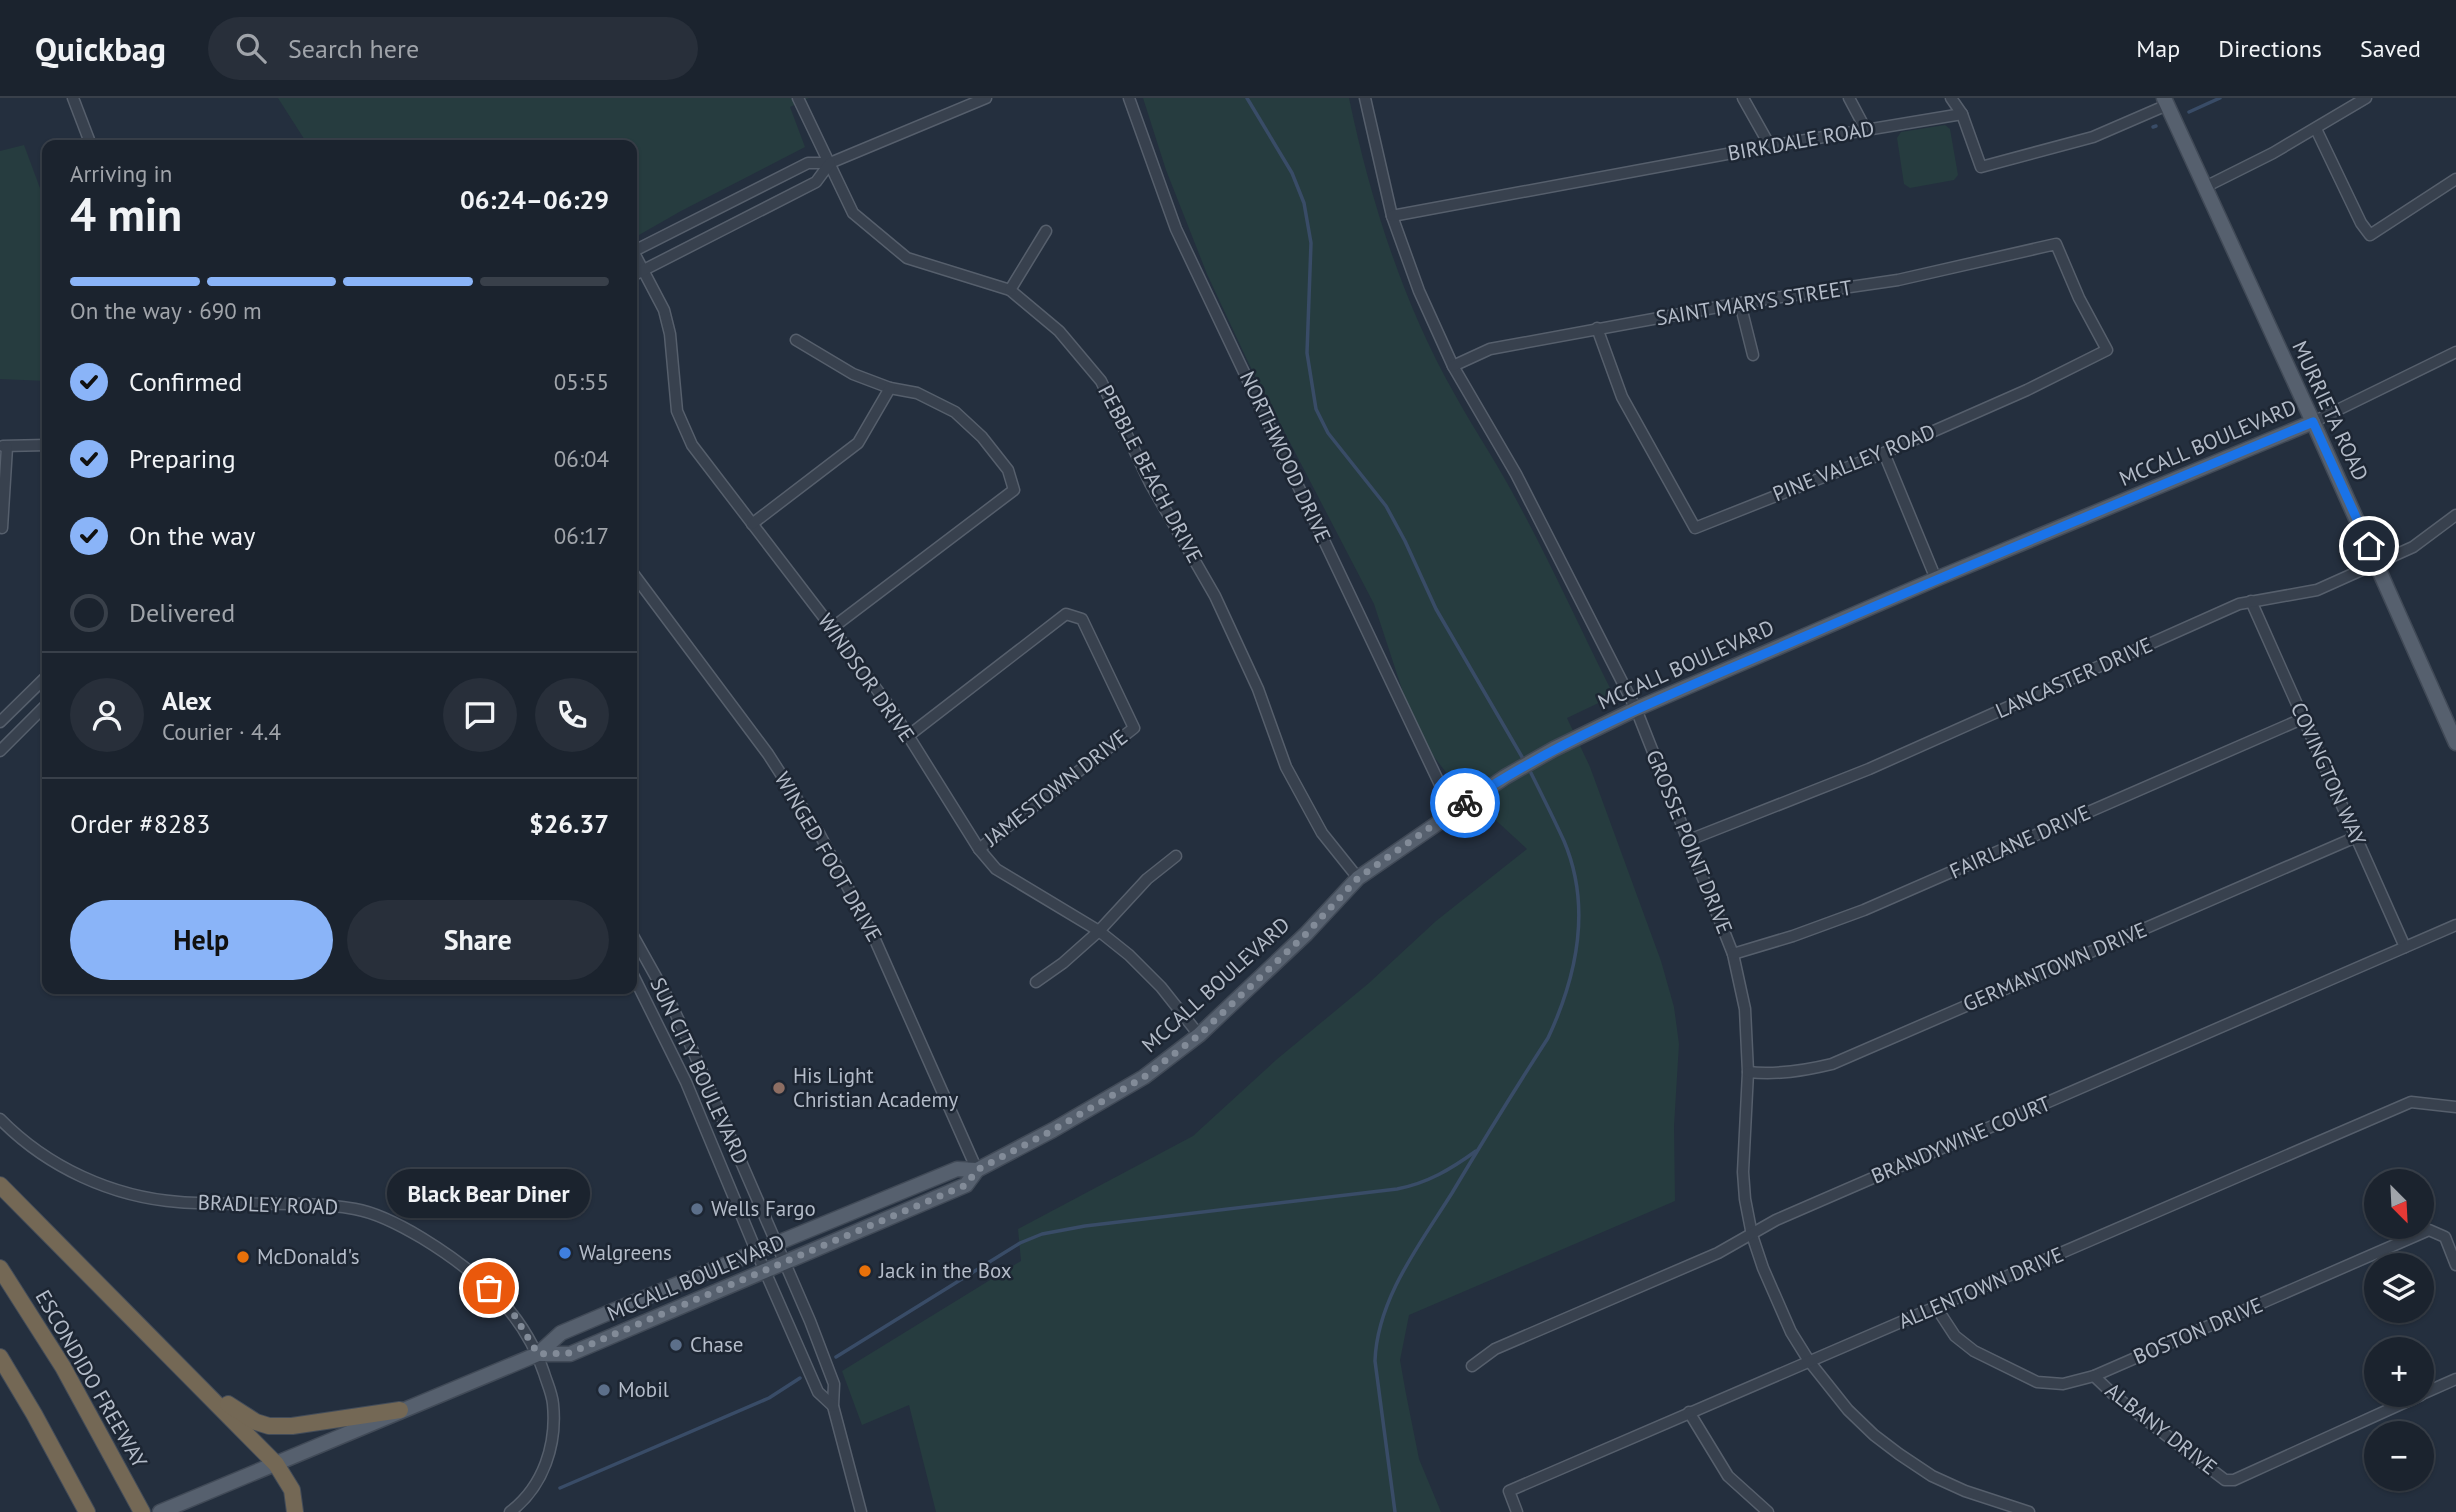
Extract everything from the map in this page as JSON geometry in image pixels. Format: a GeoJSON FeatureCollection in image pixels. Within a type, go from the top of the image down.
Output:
{"type":"FeatureCollection","features":[{"type":"Feature","properties":{"kind":"highway"},"geometry":{"type":"LineString","coordinates":[[0,1185],[276,1464],[292,1490],[295,1512]]}},
{"type":"Feature","properties":{"kind":"highway","name":"ESCONDIDO FREEWAY"},"geometry":{"type":"LineString","coordinates":[[0,1268],[63,1367],[142,1512]]}},
{"type":"Feature","properties":{"kind":"highway"},"geometry":{"type":"LineString","coordinates":[[0,1357],[87,1512]]}},
{"type":"Feature","properties":{"kind":"highway"},"geometry":{"type":"LineString","coordinates":[[202,1387],[244,1415],[269,1426],[292,1426],[400,1410]]}},
{"type":"Feature","properties":{"kind":"main road","name":"MURRIETA ROAD"},"geometry":{"type":"LineString","coordinates":[[2165,101],[2313,422],[2456,743]]}},
{"type":"Feature","properties":{"kind":"main road","name":"MCCALL BOULEVARD"},"geometry":{"type":"LineString","coordinates":[[538,1354],[570,1353],[966,1185],[977,1170],[1144,1077],[1199,1035],[1306,934],[1358,878],[1505,777],[1554,749],[1636,709],[1936,579],[2313,422]]}},
{"type":"Feature","properties":{"kind":"main road","name":"MCCALL BOULEVARD"},"geometry":{"type":"LineString","coordinates":[[163,1511],[538,1354],[561,1334],[957,1169],[977,1170]]}},
{"type":"Feature","properties":{"kind":"street"},"geometry":{"type":"LineString","coordinates":[[73,98],[90,140]]}},
{"type":"Feature","properties":{"kind":"street","name":"PEBBLE BEACH DRIVE"},"geometry":{"type":"LineString","coordinates":[[798,98],[853,213],[907,258],[1010,290],[1059,331],[1101,381],[1150,483],[1215,596],[1258,689],[1286,767],[1322,833],[1358,878]]}},
{"type":"Feature","properties":{"kind":"street"},"geometry":{"type":"LineString","coordinates":[[637,248],[808,163],[830,163],[986,98]]}},
{"type":"Feature","properties":{"kind":"street","name":"NORTHWOOD DRIVE"},"geometry":{"type":"LineString","coordinates":[[1129,98],[1177,229],[1453,812]]}},
{"type":"Feature","properties":{"kind":"street","name":"GROSSE POINT DRIVE"},"geometry":{"type":"LineString","coordinates":[[1364,98],[1392,216],[1409,267],[1453,366],[1516,474],[1636,709],[1733,954],[1745,1009],[1748,1072],[1742,1172],[1745,1199],[1752,1235],[1791,1332],[1809,1361],[1848,1410],[1899,1454],[1932,1476],[1965,1491],[2029,1512]]}},
{"type":"Feature","properties":{"kind":"street"},"geometry":{"type":"LineString","coordinates":[[1743,98],[1770,146]]}},
{"type":"Feature","properties":{"kind":"street"},"geometry":{"type":"LineString","coordinates":[[1849,98],[1866,130]]}},
{"type":"Feature","properties":{"kind":"street"},"geometry":{"type":"LineString","coordinates":[[1951,98],[1962,114],[1981,167],[2093,137],[2165,101]]}},
{"type":"Feature","properties":{"kind":"street"},"geometry":{"type":"LineString","coordinates":[[2205,187],[2316,129],[2366,98]]}},
{"type":"Feature","properties":{"kind":"street","name":"BIRKDALE ROAD"},"geometry":{"type":"LineString","coordinates":[[1392,216],[1770,146],[1962,114]]}},
{"type":"Feature","properties":{"kind":"street"},"geometry":{"type":"LineString","coordinates":[[2316,129],[2361,223],[2370,235],[2456,179]]}},
{"type":"Feature","properties":{"kind":"street"},"geometry":{"type":"LineString","coordinates":[[637,273],[816,182],[830,163]]}},
{"type":"Feature","properties":{"kind":"street"},"geometry":{"type":"LineString","coordinates":[[1010,290],[1046,231]]}},
{"type":"Feature","properties":{"kind":"street","name":"SAINT MARYS STREET"},"geometry":{"type":"LineString","coordinates":[[1453,366],[1490,349],[1740,303],[1898,280],[2056,244]]}},
{"type":"Feature","properties":{"kind":"street","name":"PINE VALLEY ROAD"},"geometry":{"type":"LineString","coordinates":[[1597,328],[1622,397],[1695,528],[1884,453],[2027,390],[2107,350],[2079,298],[2056,244]]}},
{"type":"Feature","properties":{"kind":"street","name":"WINDSOR DRIVE"},"geometry":{"type":"LineString","coordinates":[[637,260],[664,310],[670,334],[677,411],[692,445],[832,628],[908,736],[979,849],[996,869],[1100,931],[1129,955],[1161,987],[1199,1035]]}},
{"type":"Feature","properties":{"kind":"street"},"geometry":{"type":"LineString","coordinates":[[1740,303],[1753,355]]}},
{"type":"Feature","properties":{"kind":"street"},"geometry":{"type":"LineString","coordinates":[[796,340],[853,374],[890,388],[916,393],[955,412],[982,437],[1009,470],[1014,490],[832,628]]}},
{"type":"Feature","properties":{"kind":"street","name":"MCCALL BOULEVARD"},"geometry":{"type":"LineString","coordinates":[[2313,422],[2456,352]]}},
{"type":"Feature","properties":{"kind":"street"},"geometry":{"type":"LineString","coordinates":[[752,524],[859,443],[890,388]]}},
{"type":"Feature","properties":{"kind":"street"},"geometry":{"type":"LineString","coordinates":[[2,527],[4,446],[42,445]]}},
{"type":"Feature","properties":{"kind":"street"},"geometry":{"type":"LineString","coordinates":[[1884,453],[1936,579]]}},
{"type":"Feature","properties":{"kind":"street","name":"LANCASTER DRIVE"},"geometry":{"type":"LineString","coordinates":[[1689,841],[1869,769],[2239,604],[2317,590],[2413,547],[2456,515]]}},
{"type":"Feature","properties":{"kind":"street","name":"WINGED FOOT DRIVE"},"geometry":{"type":"LineString","coordinates":[[637,579],[768,754],[820,835],[872,933],[977,1170]]}},
{"type":"Feature","properties":{"kind":"street","name":"COVINGTON WAY"},"geometry":{"type":"LineString","coordinates":[[2251,601],[2405,947]]}},
{"type":"Feature","properties":{"kind":"street","name":"JAMESTOWN DRIVE"},"geometry":{"type":"LineString","coordinates":[[908,736],[1066,614],[1082,619],[1134,728],[979,849]]}},
{"type":"Feature","properties":{"kind":"street"},"geometry":{"type":"LineString","coordinates":[[0,722],[42,681]]}},
{"type":"Feature","properties":{"kind":"street"},"geometry":{"type":"LineString","coordinates":[[0,751],[42,709]]}},
{"type":"Feature","properties":{"kind":"street","name":"FAIRLANE DRIVE"},"geometry":{"type":"LineString","coordinates":[[1733,954],[1864,910],[2304,718]]}},
{"type":"Feature","properties":{"kind":"street","name":"GERMANTOWN DRIVE"},"geometry":{"type":"LineString","coordinates":[[1748,1072],[1800,1072],[1832,1063],[2356,837]]}},
{"type":"Feature","properties":{"kind":"street"},"geometry":{"type":"LineString","coordinates":[[1036,982],[1100,931],[1147,879],[1176,856]]}},
{"type":"Feature","properties":{"kind":"street","name":"BRANDYWINE COURT"},"geometry":{"type":"LineString","coordinates":[[1472,1366],[1495,1349],[1718,1254],[1776,1220],[2456,925]]}},
{"type":"Feature","properties":{"kind":"street","name":"SUN CITY BOULEVARD"},"geometry":{"type":"LineString","coordinates":[[637,943],[688,1041],[785,1263],[834,1384],[833,1406],[861,1512]]}},
{"type":"Feature","properties":{"kind":"street","name":"SUN CITY BOULEVARD"},"geometry":{"type":"LineString","coordinates":[[637,983],[686,1082],[818,1391],[833,1406]]}},
{"type":"Feature","properties":{"kind":"street","name":"ALLENTOWN DRIVE"},"geometry":{"type":"LineString","coordinates":[[1517,1512],[1509,1491],[1689,1412],[2411,1102],[2456,1107]]}},
{"type":"Feature","properties":{"kind":"street","name":"BRADLEY ROAD"},"geometry":{"type":"LineString","coordinates":[[0,1119],[35,1149],[79,1176],[130,1195],[180,1202],[319,1205],[357,1209],[402,1226],[478,1276],[513,1313],[538,1354],[552,1397],[555,1422],[550,1452],[538,1482],[510,1512]]}},
{"type":"Feature","properties":{"kind":"street","name":"BOSTON DRIVE"},"geometry":{"type":"LineString","coordinates":[[1936,1307],[1955,1336],[1974,1352],[2037,1382],[2063,1384],[2094,1376],[2429,1230],[2445,1237],[2456,1265]]}},
{"type":"Feature","properties":{"kind":"street","name":"ALBANY DRIVE"},"geometry":{"type":"LineString","coordinates":[[2094,1376],[2116,1397],[2225,1480],[2234,1480],[2395,1407]]}},
{"type":"Feature","properties":{"kind":"street","name":"ALBANY DRIVE"},"geometry":{"type":"LineString","coordinates":[[2434,1389],[2456,1379]]}},
{"type":"Feature","properties":{"kind":"street"},"geometry":{"type":"LineString","coordinates":[[1689,1412],[1728,1476],[1768,1512]]}},
{"type":"Feature","properties":{"kind":"green space"},"geometry":{"type":"Polygon","coordinates":[[[278,98],[809,98],[790,107],[805,147],[637,236],[637,140],[305,140],[278,98]]]}},
{"type":"Feature","properties":{"kind":"green space"},"geometry":{"type":"Polygon","coordinates":[[[1143,98],[1349,98],[1378,212],[1419,323],[1454,393],[1550,564],[1611,690],[1609,698],[1567,718],[1590,767],[1661,961],[1674,1007],[1679,1044],[1674,1126],[1675,1201],[1409,1315],[1400,1360],[1419,1459],[1441,1512],[936,1512],[909,1405],[862,1425],[842,1371],[1021,1261],[1018,1229],[1193,1136],[1436,921],[1527,849],[1452,780],[1417,735],[1374,604],[1249,364],[1207,274],[1166,170],[1143,98]]]}},
{"type":"Feature","properties":{"kind":"green space"},"geometry":{"type":"Polygon","coordinates":[[[1945,125],[1950,129],[1958,175],[1954,180],[1910,188],[1904,184],[1897,138],[1901,132],[1945,125]]]}},
{"type":"Feature","properties":{"kind":"green space"},"geometry":{"type":"Polygon","coordinates":[[[24,145],[42,194],[42,381],[0,379],[0,151],[24,145]]]}},
{"type":"Feature","properties":{"kind":"waterway"},"geometry":{"type":"LineString","coordinates":[[1247,98],[1292,173],[1304,203],[1311,243],[1307,353],[1316,409],[1328,433],[1386,506],[1436,609],[1525,762]]}},
{"type":"Feature","properties":{"kind":"waterway"},"geometry":{"type":"LineString","coordinates":[[2189,112],[2220,98]]}},
{"type":"Feature","properties":{"kind":"waterway"},"geometry":{"type":"LineString","coordinates":[[1395,1512],[1375,1361],[1383,1316],[1414,1252],[1548,1038],[1567,990],[1573,966],[1579,916],[1573,866],[1564,841],[1529,769]]}},
{"type":"Feature","properties":{"kind":"waterway"},"geometry":{"type":"LineString","coordinates":[[836,1357],[1020,1243],[1042,1234],[1085,1226],[1397,1189],[1439,1174],[1476,1151]]}},
{"type":"Feature","properties":{"kind":"waterway"},"geometry":{"type":"LineString","coordinates":[[560,1488],[769,1398],[800,1378]]}},
{"type":"Feature","properties":{"kind":"way so far"},"geometry":{"type":"LineString","coordinates":[[489,1288],[513,1313],[538,1354],[570,1353],[966,1185],[977,1170],[1144,1077],[1199,1035],[1306,934],[1358,878],[1465,803]]}},
{"type":"Feature","properties":{"kind":"place","name":"His Light Christian Academy"},"geometry":{"type":"Point","coordinates":[779,1088]}},
{"type":"Feature","properties":{"kind":"place","name":"Wells Fargo"},"geometry":{"type":"Point","coordinates":[697,1209]}},
{"type":"Feature","properties":{"kind":"place","name":"Walgreens"},"geometry":{"type":"Point","coordinates":[565,1253]}},
{"type":"Feature","properties":{"kind":"place","name":"McDonald's"},"geometry":{"type":"Point","coordinates":[243,1257]}},
{"type":"Feature","properties":{"kind":"place","name":"Jack in the Box"},"geometry":{"type":"Point","coordinates":[865,1271]}},
{"type":"Feature","properties":{"kind":"place","name":"Black Bear Diner"},"geometry":{"type":"Point","coordinates":[489,1288]}},
{"type":"Feature","properties":{"kind":"place","name":"Chase"},"geometry":{"type":"Point","coordinates":[676,1345]}},
{"type":"Feature","properties":{"kind":"place","name":"Mobil"},"geometry":{"type":"Point","coordinates":[604,1390]}},
{"type":"Feature","properties":{"kind":"route"},"geometry":{"type":"LineString","coordinates":[[1465,803],[1554,749],[1636,709],[1936,579],[2313,422],[2369,546]]}}]}
